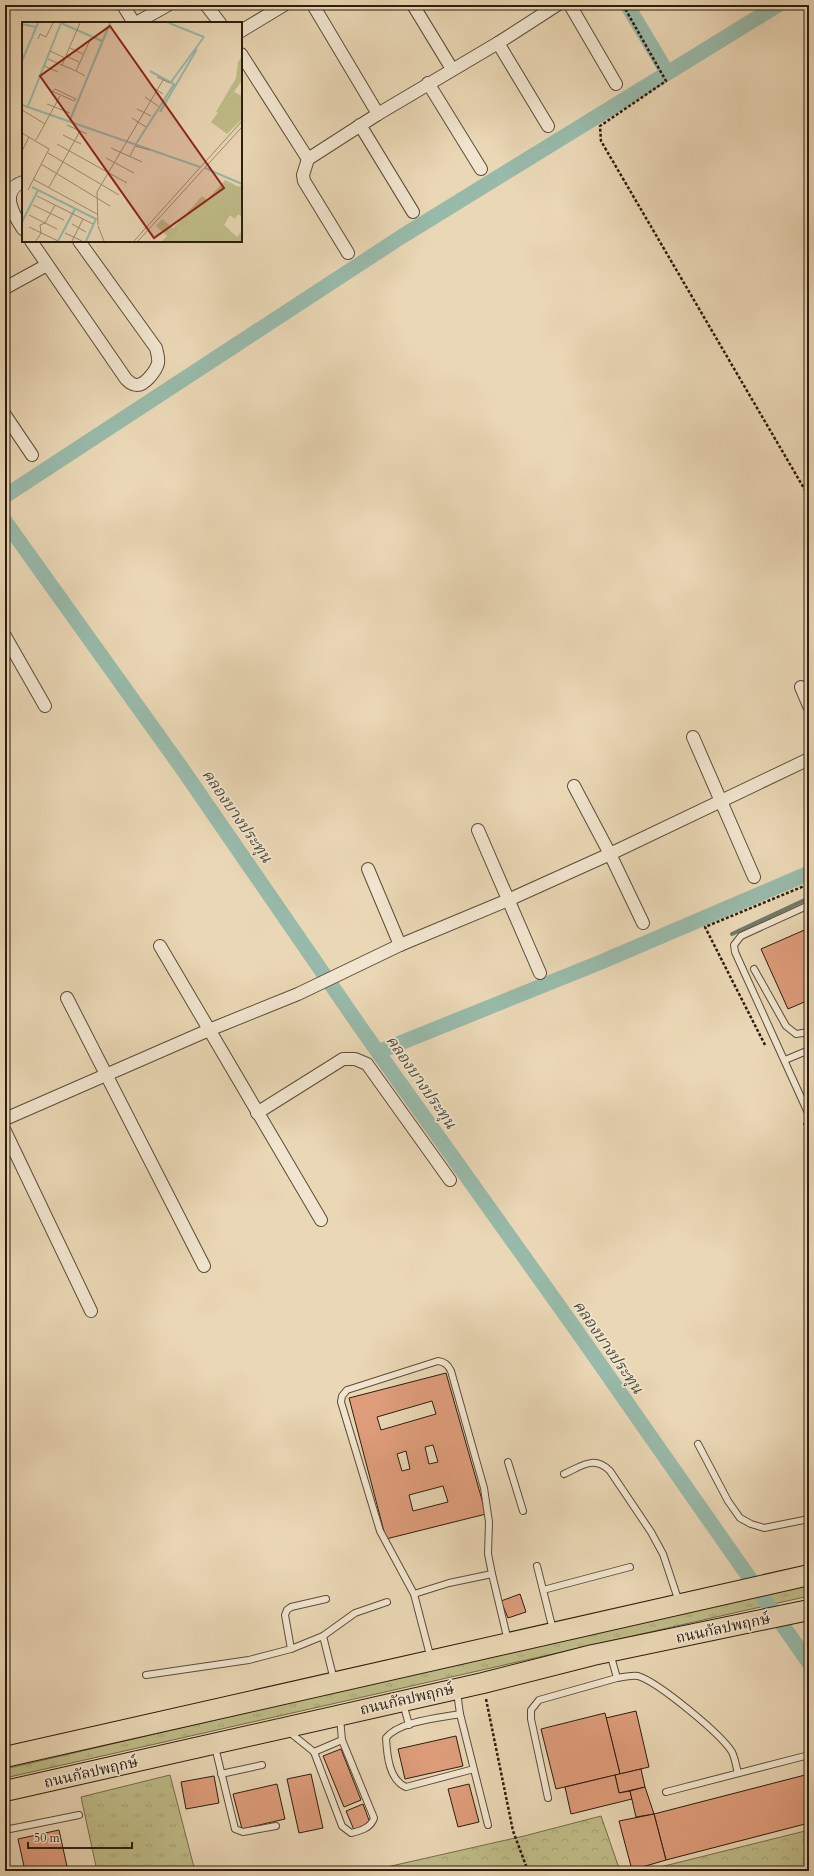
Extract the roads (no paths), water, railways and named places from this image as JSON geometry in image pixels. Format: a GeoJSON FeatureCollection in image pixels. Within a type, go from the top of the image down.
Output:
{"type":"FeatureCollection","features":[{"type":"Feature","properties":{"kind":"main road"},"geometry":{"type":"LineString","coordinates":[[5,1757],[809,1575]]}},
{"type":"Feature","properties":{"kind":"main road","name":"ถนนกัลปพฤกษ์"},"geometry":{"type":"LineString","coordinates":[[5,1791],[340,1714],[483,1683],[610,1652],[809,1610]]}},
{"type":"Feature","properties":{"kind":"street"},"geometry":{"type":"LineString","coordinates":[[123,5],[134,22]]}},
{"type":"Feature","properties":{"kind":"street"},"geometry":{"type":"LineString","coordinates":[[137,22],[168,5]]}},
{"type":"Feature","properties":{"kind":"street"},"geometry":{"type":"LineString","coordinates":[[206,5],[219,22]]}},
{"type":"Feature","properties":{"kind":"street"},"geometry":{"type":"LineString","coordinates":[[242,30],[284,5]]}},
{"type":"Feature","properties":{"kind":"street"},"geometry":{"type":"LineString","coordinates":[[313,5],[378,114]]}},
{"type":"Feature","properties":{"kind":"street"},"geometry":{"type":"LineString","coordinates":[[413,5],[452,69]]}},
{"type":"Feature","properties":{"kind":"street"},"geometry":{"type":"LineString","coordinates":[[348,253],[304,181],[303,174],[308,159],[360,125],[428,83],[498,43],[557,5]]}},
{"type":"Feature","properties":{"kind":"street"},"geometry":{"type":"LineString","coordinates":[[570,5],[616,84]]}},
{"type":"Feature","properties":{"kind":"street"},"geometry":{"type":"LineString","coordinates":[[498,43],[548,126]]}},
{"type":"Feature","properties":{"kind":"street"},"geometry":{"type":"LineString","coordinates":[[242,56],[308,159]]}},
{"type":"Feature","properties":{"kind":"street"},"geometry":{"type":"LineString","coordinates":[[428,83],[481,169]]}},
{"type":"Feature","properties":{"kind":"street"},"geometry":{"type":"LineString","coordinates":[[360,125],[413,212]]}},
{"type":"Feature","properties":{"kind":"street"},"geometry":{"type":"LineString","coordinates":[[22,182],[10,187],[7,200],[10,209],[22,227]]}},
{"type":"Feature","properties":{"kind":"street"},"geometry":{"type":"LineString","coordinates":[[32,242],[126,379],[131,384],[137,385],[143,383],[152,375],[158,363],[156,348],[80,242]]}},
{"type":"Feature","properties":{"kind":"street"},"geometry":{"type":"LineString","coordinates":[[5,288],[47,265]]}},
{"type":"Feature","properties":{"kind":"street"},"geometry":{"type":"LineString","coordinates":[[5,415],[32,455]]}},
{"type":"Feature","properties":{"kind":"street"},"geometry":{"type":"LineString","coordinates":[[5,636],[9,651],[45,706]]}},
{"type":"Feature","properties":{"kind":"street"},"geometry":{"type":"LineString","coordinates":[[801,687],[809,706]]}},
{"type":"Feature","properties":{"kind":"street"},"geometry":{"type":"LineString","coordinates":[[693,737],[754,878]]}},
{"type":"Feature","properties":{"kind":"street"},"geometry":{"type":"LineString","coordinates":[[5,1118],[209,1030],[298,994],[400,945],[508,900],[610,854],[809,759]]}},
{"type":"Feature","properties":{"kind":"street"},"geometry":{"type":"LineString","coordinates":[[574,786],[610,854],[643,923]]}},
{"type":"Feature","properties":{"kind":"street"},"geometry":{"type":"LineString","coordinates":[[478,830],[540,973]]}},
{"type":"Feature","properties":{"kind":"street"},"geometry":{"type":"LineString","coordinates":[[368,869],[400,945]]}},
{"type":"Feature","properties":{"kind":"street"},"geometry":{"type":"LineString","coordinates":[[160,946],[321,1220]]}},
{"type":"Feature","properties":{"kind":"street"},"geometry":{"type":"LineString","coordinates":[[67,998],[204,1266]]}},
{"type":"Feature","properties":{"kind":"street"},"geometry":{"type":"LineString","coordinates":[[257,1113],[344,1059],[355,1058],[367,1064],[450,1180]]}},
{"type":"Feature","properties":{"kind":"street"},"geometry":{"type":"LineString","coordinates":[[5,1132],[91,1311]]}},
{"type":"Feature","properties":{"kind":"lane"},"geometry":{"type":"LineString","coordinates":[[809,905],[741,936],[734,945],[735,952],[809,1115]]}},
{"type":"Feature","properties":{"kind":"lane"},"geometry":{"type":"LineString","coordinates":[[754,968],[786,1026],[796,1034],[809,1032]]}},
{"type":"Feature","properties":{"kind":"lane"},"geometry":{"type":"LineString","coordinates":[[785,1060],[809,1050]]}},
{"type":"Feature","properties":{"kind":"lane"},"geometry":{"type":"LineString","coordinates":[[432,1660],[414,1594],[380,1531],[341,1402],[342,1396],[347,1390],[438,1361],[444,1362],[451,1371],[479,1466],[489,1522],[488,1554],[508,1642]]}},
{"type":"Feature","properties":{"kind":"lane"},"geometry":{"type":"LineString","coordinates":[[698,1444],[728,1501],[740,1518],[750,1524],[764,1528],[809,1519]]}},
{"type":"Feature","properties":{"kind":"lane"},"geometry":{"type":"LineString","coordinates":[[508,1462],[523,1511]]}},
{"type":"Feature","properties":{"kind":"lane"},"geometry":{"type":"LineString","coordinates":[[564,1474],[590,1463],[597,1462],[604,1464],[651,1532],[663,1554],[679,1604]]}},
{"type":"Feature","properties":{"kind":"lane"},"geometry":{"type":"LineString","coordinates":[[537,1566],[553,1632]]}},
{"type":"Feature","properties":{"kind":"lane"},"geometry":{"type":"LineString","coordinates":[[543,1590],[630,1567]]}},
{"type":"Feature","properties":{"kind":"lane"},"geometry":{"type":"LineString","coordinates":[[414,1594],[449,1583],[492,1574]]}},
{"type":"Feature","properties":{"kind":"lane"},"geometry":{"type":"LineString","coordinates":[[291,1649],[285,1614],[287,1610],[291,1607],[326,1598]]}},
{"type":"Feature","properties":{"kind":"lane"},"geometry":{"type":"LineString","coordinates":[[146,1675],[249,1660],[291,1649],[323,1636],[356,1613],[387,1602]]}},
{"type":"Feature","properties":{"kind":"lane"},"geometry":{"type":"LineString","coordinates":[[323,1636],[334,1682]]}},
{"type":"Feature","properties":{"kind":"lane"},"geometry":{"type":"LineString","coordinates":[[610,1652],[617,1678]]}},
{"type":"Feature","properties":{"kind":"lane"},"geometry":{"type":"LineString","coordinates":[[548,1798],[531,1720],[532,1710],[539,1700],[617,1678],[636,1676],[646,1679],[671,1696],[705,1724],[732,1752],[738,1773]]}},
{"type":"Feature","properties":{"kind":"lane"},"geometry":{"type":"LineString","coordinates":[[457,1688],[460,1714],[488,1825]]}},
{"type":"Feature","properties":{"kind":"lane"},"geometry":{"type":"LineString","coordinates":[[402,1700],[409,1725]]}},
{"type":"Feature","properties":{"kind":"lane"},"geometry":{"type":"LineString","coordinates":[[284,1727],[314,1752],[342,1826],[351,1833],[369,1826],[374,1818],[342,1740],[340,1714]]}},
{"type":"Feature","properties":{"kind":"lane"},"geometry":{"type":"LineString","coordinates":[[460,1714],[409,1725],[391,1732],[386,1738],[392,1773],[395,1781],[399,1785],[406,1787],[474,1769]]}},
{"type":"Feature","properties":{"kind":"lane"},"geometry":{"type":"LineString","coordinates":[[314,1752],[342,1740]]}},
{"type":"Feature","properties":{"kind":"lane"},"geometry":{"type":"LineString","coordinates":[[214,1744],[235,1829],[243,1832],[276,1826]]}},
{"type":"Feature","properties":{"kind":"lane"},"geometry":{"type":"LineString","coordinates":[[666,1792],[809,1755]]}},
{"type":"Feature","properties":{"kind":"lane"},"geometry":{"type":"LineString","coordinates":[[221,1774],[262,1765]]}},
{"type":"Feature","properties":{"kind":"lane"},"geometry":{"type":"LineString","coordinates":[[5,1830],[78,1815]]}},
{"type":"Feature","properties":{"kind":"waterway"},"geometry":{"type":"LineString","coordinates":[[627,5],[667,72]]}},
{"type":"Feature","properties":{"kind":"waterway"},"geometry":{"type":"LineString","coordinates":[[5,496],[401,237],[778,5]]}},
{"type":"Feature","properties":{"kind":"waterway","name":"คลองบางประทุน"},"geometry":{"type":"LineString","coordinates":[[5,521],[181,767],[363,1031],[579,1334],[809,1663]]}},
{"type":"Feature","properties":{"kind":"waterway"},"geometry":{"type":"LineString","coordinates":[[378,1052],[601,962],[809,873]]}},
{"type":"Feature","properties":{"kind":"waterway"},"geometry":{"type":"LineString","coordinates":[[732,934],[809,898]]}}]}
